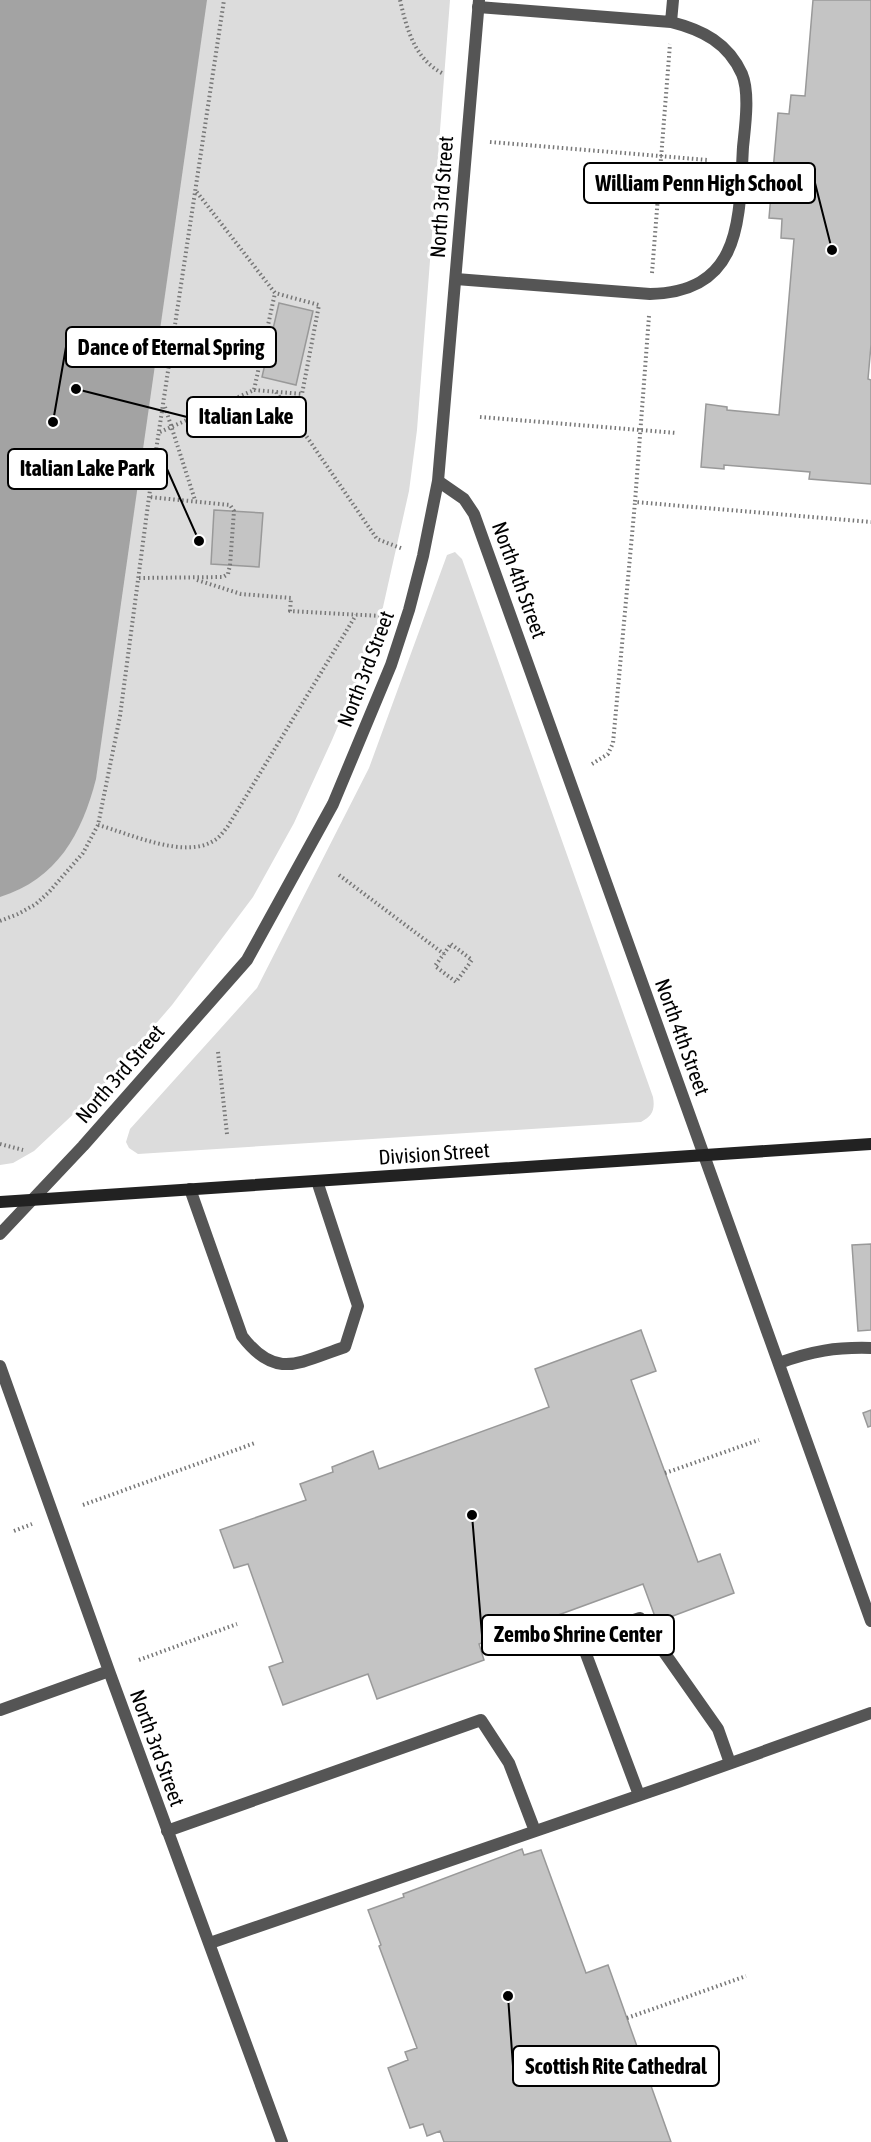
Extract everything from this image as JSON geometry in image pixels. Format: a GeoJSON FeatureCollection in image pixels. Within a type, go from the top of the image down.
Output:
{"type":"FeatureCollection","features":[{"type":"Feature","properties":{"kind":"main road","name":"Division Street"},"geometry":{"type":"LineString","coordinates":[[0,1202],[871,1144]]}},
{"type":"Feature","properties":{"kind":"street"},"geometry":{"type":"LineString","coordinates":[[671,22],[673,0]]}},
{"type":"Feature","properties":{"kind":"street"},"geometry":{"type":"LineString","coordinates":[[456,279],[650,294],[669,294],[687,290],[714,272],[728,254],[736,233],[745,123],[746,101],[743,76],[718,42],[695,28],[671,22],[478,4]]}},
{"type":"Feature","properties":{"kind":"street","name":"North 3rd Street"},"geometry":{"type":"LineString","coordinates":[[0,1234],[125,1099],[246,960],[333,804],[391,665],[423,556],[438,482],[478,4]]}},
{"type":"Feature","properties":{"kind":"street","name":"North 4th Street"},"geometry":{"type":"LineString","coordinates":[[438,482],[464,499],[474,514],[871,1621]]}},
{"type":"Feature","properties":{"kind":"street"},"geometry":{"type":"LineString","coordinates":[[190,1189],[242,1336],[253,1351],[269,1362],[290,1365],[345,1347],[358,1306],[317,1181]]}},
{"type":"Feature","properties":{"kind":"street"},"geometry":{"type":"LineString","coordinates":[[779,1363],[809,1352],[844,1347],[871,1348]]}},
{"type":"Feature","properties":{"kind":"street","name":"North 3rd Street"},"geometry":{"type":"LineString","coordinates":[[0,1366],[167,1831],[282,2142]]}},
{"type":"Feature","properties":{"kind":"street"},"geometry":{"type":"LineString","coordinates":[[546,1650],[640,1617],[718,1729],[730,1763]]}},
{"type":"Feature","properties":{"kind":"street"},"geometry":{"type":"LineString","coordinates":[[580,1638],[639,1795]]}},
{"type":"Feature","properties":{"kind":"street"},"geometry":{"type":"LineString","coordinates":[[0,1710],[109,1671]]}},
{"type":"Feature","properties":{"kind":"street"},"geometry":{"type":"LineString","coordinates":[[210,1943],[871,1713]]}},
{"type":"Feature","properties":{"kind":"street"},"geometry":{"type":"LineString","coordinates":[[167,1831],[481,1720],[509,1763],[535,1831]]}},
{"type":"Feature","properties":{"kind":"path"},"geometry":{"type":"LineString","coordinates":[[0,921],[36,904],[49,892],[83,853],[98,825],[120,716],[149,497],[224,0]]}},
{"type":"Feature","properties":{"kind":"path"},"geometry":{"type":"LineString","coordinates":[[400,0],[406,26],[419,53],[425,62],[444,74]]}},
{"type":"Feature","properties":{"kind":"path"},"geometry":{"type":"LineString","coordinates":[[651,281],[671,22]]}},
{"type":"Feature","properties":{"kind":"path"},"geometry":{"type":"LineString","coordinates":[[490,142],[708,160]]}},
{"type":"Feature","properties":{"kind":"path"},"geometry":{"type":"LineString","coordinates":[[159,432],[254,390],[302,394],[319,305],[275,293],[196,190]]}},
{"type":"Feature","properties":{"kind":"path"},"geometry":{"type":"LineString","coordinates":[[254,390],[275,293]]}},
{"type":"Feature","properties":{"kind":"path"},"geometry":{"type":"LineString","coordinates":[[592,764],[608,754],[613,743],[635,502],[649,306]]}},
{"type":"Feature","properties":{"kind":"path"},"geometry":{"type":"LineString","coordinates":[[276,392],[377,539],[423,556]]}},
{"type":"Feature","properties":{"kind":"path"},"geometry":{"type":"LineString","coordinates":[[164,403],[195,500]]}},
{"type":"Feature","properties":{"kind":"path"},"geometry":{"type":"LineString","coordinates":[[480,417],[677,433]]}},
{"type":"Feature","properties":{"kind":"path"},"geometry":{"type":"LineString","coordinates":[[139,578],[192,579],[223,577],[228,574],[233,507],[226,503],[149,497]]}},
{"type":"Feature","properties":{"kind":"path"},"geometry":{"type":"LineString","coordinates":[[635,502],[871,522]]}},
{"type":"Feature","properties":{"kind":"path"},"geometry":{"type":"LineString","coordinates":[[192,579],[241,594],[291,598],[290,611],[381,616]]}},
{"type":"Feature","properties":{"kind":"path"},"geometry":{"type":"LineString","coordinates":[[98,825],[164,845],[186,849],[202,847],[217,839],[228,826],[356,615]]}},
{"type":"Feature","properties":{"kind":"path"},"geometry":{"type":"LineString","coordinates":[[339,875],[444,954]]}},
{"type":"Feature","properties":{"kind":"path"},"geometry":{"type":"LineString","coordinates":[[451,944],[472,960],[456,982],[435,966],[444,954],[451,944]]}},
{"type":"Feature","properties":{"kind":"path"},"geometry":{"type":"LineString","coordinates":[[218,1052],[227,1134]]}},
{"type":"Feature","properties":{"kind":"path"},"geometry":{"type":"LineString","coordinates":[[0,1144],[23,1150]]}},
{"type":"Feature","properties":{"kind":"path"},"geometry":{"type":"LineString","coordinates":[[665,1473],[759,1440]]}},
{"type":"Feature","properties":{"kind":"path"},"geometry":{"type":"LineString","coordinates":[[83,1505],[255,1443]]}},
{"type":"Feature","properties":{"kind":"path"},"geometry":{"type":"LineString","coordinates":[[14,1531],[32,1524]]}},
{"type":"Feature","properties":{"kind":"path"},"geometry":{"type":"LineString","coordinates":[[139,1660],[237,1624]]}},
{"type":"Feature","properties":{"kind":"path"},"geometry":{"type":"LineString","coordinates":[[627,2018],[746,1976]]}},
{"type":"Feature","properties":{"kind":"shaded area"},"geometry":{"type":"Polygon","coordinates":[[[0,0],[450,0],[417,430],[409,491],[381,616],[355,686],[294,823],[253,897],[172,1005],[97,1092],[34,1151],[13,1163],[0,1165],[0,0]]]}},
{"type":"Feature","properties":{"kind":"shaded area"},"geometry":{"type":"Polygon","coordinates":[[[0,0],[207,0],[96,779],[83,818],[64,852],[37,879],[0,897],[0,0]]]}},
{"type":"Feature","properties":{"kind":"shaded area"},"geometry":{"type":"Polygon","coordinates":[[[455,552],[462,559],[653,1097],[652,1112],[641,1122],[138,1154],[129,1148],[126,1142],[130,1129],[257,988],[369,768],[447,555],[455,552]]]}},
{"type":"Feature","properties":{"kind":"building"},"geometry":{"type":"Polygon","coordinates":[[[813,0],[871,0],[871,345],[868,379],[871,380],[871,484],[809,479],[810,472],[724,465],[724,469],[701,467],[706,404],[727,407],[727,410],[779,415],[794,239],[781,238],[782,219],[769,218],[778,113],[789,114],[791,95],[805,96],[813,0]]]}},
{"type":"Feature","properties":{"kind":"building"},"geometry":{"type":"Polygon","coordinates":[[[279,303],[313,311],[296,385],[262,377],[279,303]]]}},
{"type":"Feature","properties":{"kind":"building"},"geometry":{"type":"Polygon","coordinates":[[[214,510],[263,513],[259,567],[211,564],[214,510]]]}},
{"type":"Feature","properties":{"kind":"building"},"geometry":{"type":"Polygon","coordinates":[[[871,1244],[871,1330],[858,1331],[852,1245],[871,1244]]]}},
{"type":"Feature","properties":{"kind":"building"},"geometry":{"type":"Polygon","coordinates":[[[641,1330],[656,1371],[631,1380],[698,1562],[720,1554],[734,1593],[657,1622],[643,1584],[479,1644],[484,1660],[377,1699],[368,1674],[283,1705],[269,1667],[283,1662],[248,1564],[234,1568],[220,1530],[306,1500],[300,1484],[333,1472],[332,1467],[373,1451],[379,1469],[549,1407],[535,1369],[641,1330]]]}},
{"type":"Feature","properties":{"kind":"building"},"geometry":{"type":"Polygon","coordinates":[[[871,1410],[871,1426],[868,1427],[863,1413],[871,1410]]]}},
{"type":"Feature","properties":{"kind":"building"},"geometry":{"type":"Polygon","coordinates":[[[522,1849],[524,1855],[541,1850],[586,1973],[608,1965],[671,2142],[444,2142],[440,2131],[427,2136],[423,2124],[410,2128],[388,2068],[408,2060],[405,2052],[417,2048],[368,1910],[404,1897],[403,1894],[522,1849]]]}},
{"type":"Feature","properties":{"kind":"place","name":"William Penn High School"},"geometry":{"type":"Point","coordinates":[832,250]}},
{"type":"Feature","properties":{"kind":"place","name":"Italian Lake"},"geometry":{"type":"Point","coordinates":[76,389]}},
{"type":"Feature","properties":{"kind":"place","name":"Dance of Eternal Spring"},"geometry":{"type":"Point","coordinates":[53,422]}},
{"type":"Feature","properties":{"kind":"place","name":"Italian Lake Park"},"geometry":{"type":"Point","coordinates":[199,541]}},
{"type":"Feature","properties":{"kind":"place","name":"Zembo Shrine Center"},"geometry":{"type":"Point","coordinates":[472,1515]}},
{"type":"Feature","properties":{"kind":"place","name":"Scottish Rite Cathedral"},"geometry":{"type":"Point","coordinates":[508,1996]}}]}
